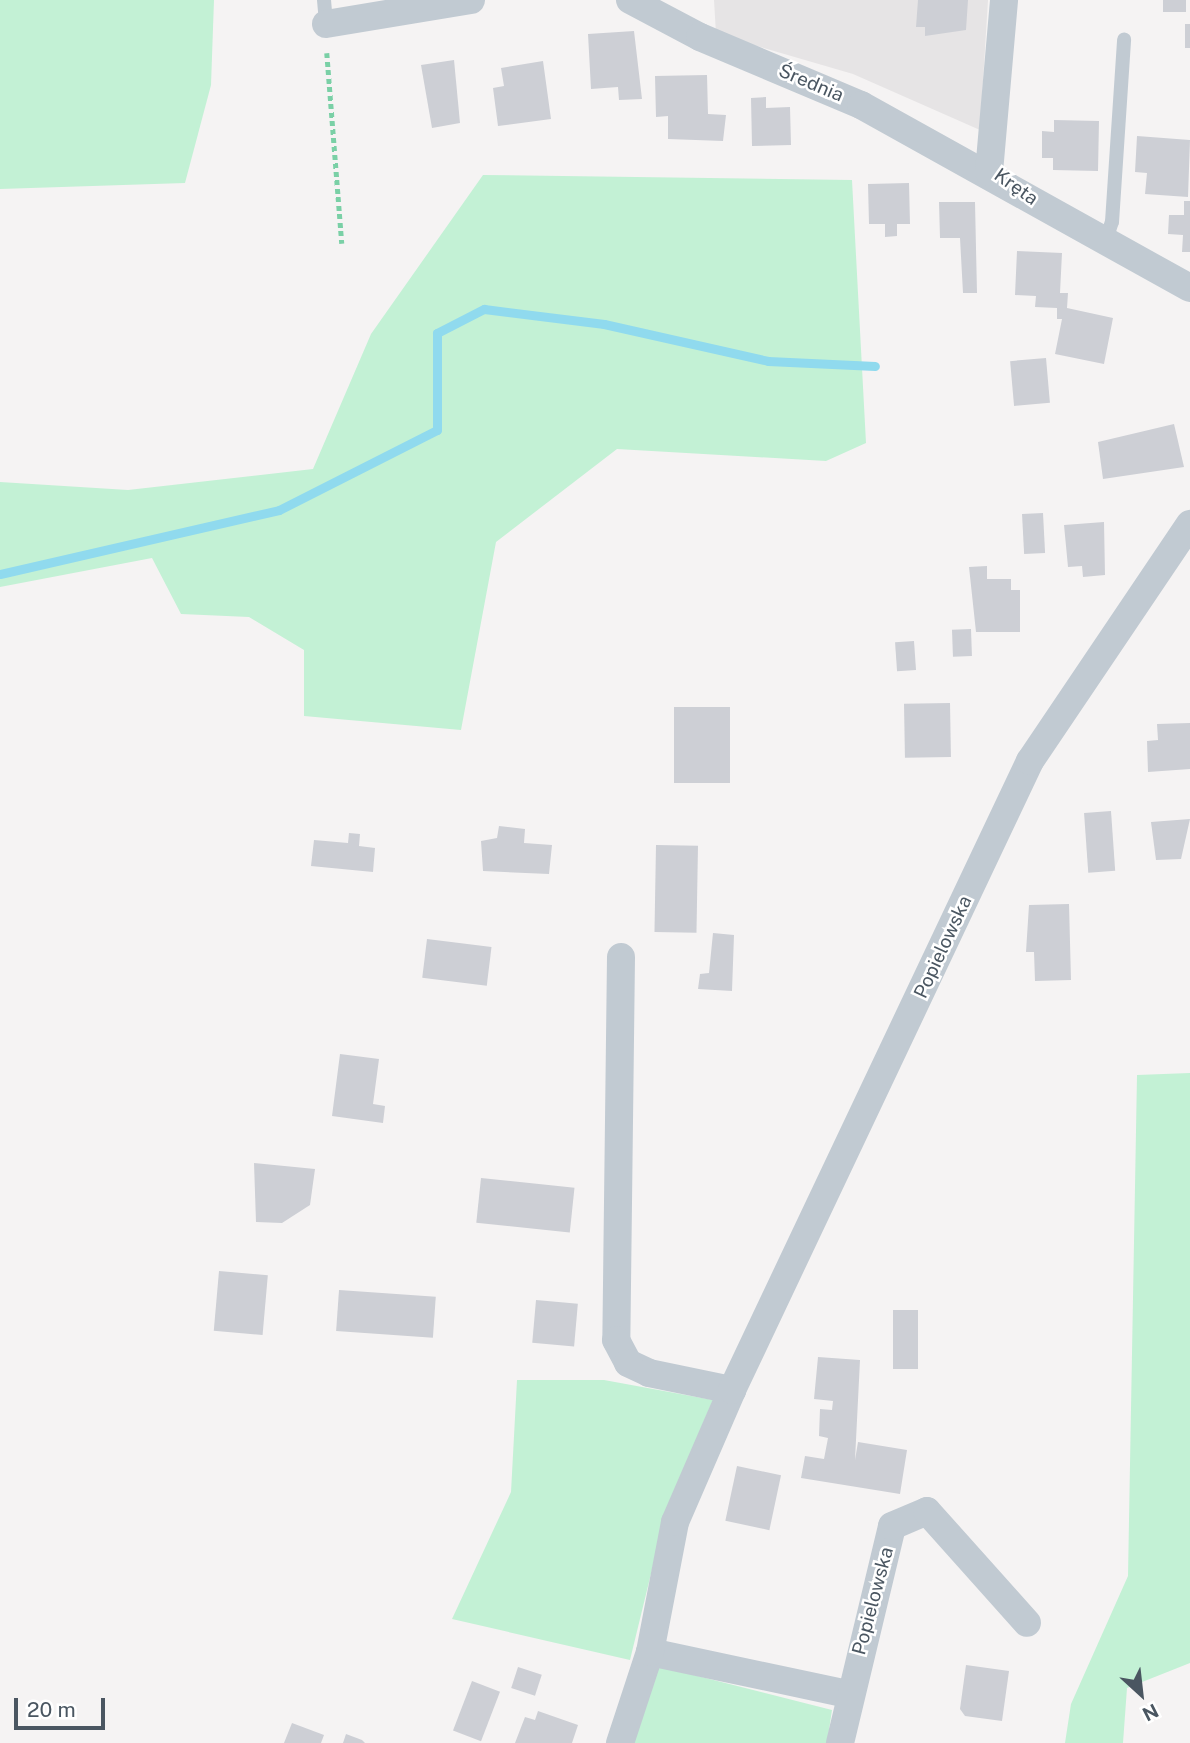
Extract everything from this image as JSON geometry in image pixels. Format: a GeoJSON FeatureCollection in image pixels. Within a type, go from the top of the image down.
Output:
{"type":"FeatureCollection","features":[{"type":"Feature","properties":{"kind":"street"},"geometry":{"type":"LineString","coordinates":[[326,23],[471,0]]}},
{"type":"Feature","properties":{"kind":"street","name":"Średnia"},"geometry":{"type":"LineString","coordinates":[[630,0],[700,37],[861,104],[989,172]]}},
{"type":"Feature","properties":{"kind":"street","name":"Kręta"},"geometry":{"type":"LineString","coordinates":[[1004,0],[989,172],[1105,243],[1190,288]]}},
{"type":"Feature","properties":{"kind":"street","name":"Popielowska"},"geometry":{"type":"LineString","coordinates":[[621,1743],[650,1652],[675,1522],[732,1390],[1030,761],[1190,524]]}},
{"type":"Feature","properties":{"kind":"street"},"geometry":{"type":"LineString","coordinates":[[621,957],[616,1340],[628,1363],[649,1373],[732,1390]]}},
{"type":"Feature","properties":{"kind":"street","name":"Popielowska"},"geometry":{"type":"LineString","coordinates":[[839,1743],[848,1694],[892,1526],[927,1511],[1027,1623]]}},
{"type":"Feature","properties":{"kind":"street"},"geometry":{"type":"LineString","coordinates":[[650,1652],[848,1694]]}},
{"type":"Feature","properties":{"kind":"lane"},"geometry":{"type":"LineString","coordinates":[[1105,243],[1112,222],[1124,39]]}},
{"type":"Feature","properties":{"kind":"path"},"geometry":{"type":"LineString","coordinates":[[326,23],[342,243]]}},
{"type":"Feature","properties":{"kind":"shaded area"},"geometry":{"type":"Polygon","coordinates":[[[714,0],[988,0],[980,130],[853,74],[716,34],[714,0]]]}},
{"type":"Feature","properties":{"kind":"green space"},"geometry":{"type":"Polygon","coordinates":[[[0,0],[214,0],[211,85],[185,183],[0,189],[0,0]]]}},
{"type":"Feature","properties":{"kind":"green space"},"geometry":{"type":"Polygon","coordinates":[[[483,175],[852,180],[866,443],[826,461],[617,449],[496,542],[461,730],[304,716],[304,650],[249,617],[181,614],[152,558],[0,587],[0,482],[128,490],[313,469],[371,334],[483,175]]]}},
{"type":"Feature","properties":{"kind":"green space"},"geometry":{"type":"Polygon","coordinates":[[[1190,1073],[1190,1663],[1127,1688],[1123,1743],[1065,1743],[1071,1704],[1128,1576],[1137,1075],[1190,1073]]]}},
{"type":"Feature","properties":{"kind":"green space"},"geometry":{"type":"Polygon","coordinates":[[[517,1380],[604,1380],[713,1400],[667,1508],[630,1660],[452,1619],[511,1492],[517,1380]]]}},
{"type":"Feature","properties":{"kind":"green space"},"geometry":{"type":"Polygon","coordinates":[[[658,1666],[832,1710],[827,1743],[633,1743],[658,1666]]]}},
{"type":"Feature","properties":{"kind":"building"},"geometry":{"type":"Polygon","coordinates":[[[918,0],[968,0],[966,30],[925,36],[925,27],[916,27],[918,0]]]}},
{"type":"Feature","properties":{"kind":"building"},"geometry":{"type":"Polygon","coordinates":[[[1163,0],[1186,0],[1186,12],[1163,12],[1163,0]]]}},
{"type":"Feature","properties":{"kind":"building"},"geometry":{"type":"Polygon","coordinates":[[[1185,24],[1190,24],[1190,48],[1185,48],[1185,24]]]}},
{"type":"Feature","properties":{"kind":"building"},"geometry":{"type":"Polygon","coordinates":[[[634,31],[642,99],[619,100],[618,87],[591,89],[588,34],[634,31]]]}},
{"type":"Feature","properties":{"kind":"building"},"geometry":{"type":"Polygon","coordinates":[[[454,60],[460,123],[432,128],[421,65],[454,60]]]}},
{"type":"Feature","properties":{"kind":"building"},"geometry":{"type":"Polygon","coordinates":[[[543,61],[551,119],[498,126],[493,88],[504,86],[501,68],[543,61]]]}},
{"type":"Feature","properties":{"kind":"building"},"geometry":{"type":"Polygon","coordinates":[[[707,75],[708,114],[726,115],[723,141],[668,139],[668,116],[656,117],[655,76],[707,75]]]}},
{"type":"Feature","properties":{"kind":"building"},"geometry":{"type":"Polygon","coordinates":[[[766,97],[766,108],[790,107],[791,145],[752,146],[751,98],[766,97]]]}},
{"type":"Feature","properties":{"kind":"building"},"geometry":{"type":"Polygon","coordinates":[[[1054,120],[1099,121],[1098,171],[1053,170],[1053,158],[1042,158],[1042,131],[1054,132],[1054,120]]]}},
{"type":"Feature","properties":{"kind":"building"},"geometry":{"type":"Polygon","coordinates":[[[1137,136],[1190,140],[1188,197],[1145,194],[1147,173],[1135,172],[1137,136]]]}},
{"type":"Feature","properties":{"kind":"building"},"geometry":{"type":"Polygon","coordinates":[[[909,183],[910,224],[897,224],[897,236],[885,237],[885,224],[869,224],[868,184],[909,183]]]}},
{"type":"Feature","properties":{"kind":"building"},"geometry":{"type":"Polygon","coordinates":[[[1184,201],[1190,201],[1190,252],[1182,252],[1183,235],[1168,234],[1169,215],[1184,215],[1184,201]]]}},
{"type":"Feature","properties":{"kind":"building"},"geometry":{"type":"Polygon","coordinates":[[[939,202],[975,202],[977,293],[963,293],[960,238],[940,238],[939,202]]]}},
{"type":"Feature","properties":{"kind":"building"},"geometry":{"type":"Polygon","coordinates":[[[1017,251],[1062,253],[1060,293],[1068,293],[1067,308],[1113,318],[1104,364],[1055,354],[1062,319],[1057,319],[1057,308],[1035,307],[1036,296],[1015,295],[1017,251]]]}},
{"type":"Feature","properties":{"kind":"building"},"geometry":{"type":"Polygon","coordinates":[[[1046,358],[1050,403],[1014,406],[1010,361],[1046,358]]]}},
{"type":"Feature","properties":{"kind":"building"},"geometry":{"type":"Polygon","coordinates":[[[1174,424],[1184,467],[1103,479],[1098,442],[1174,424]]]}},
{"type":"Feature","properties":{"kind":"building"},"geometry":{"type":"Polygon","coordinates":[[[1043,513],[1045,553],[1024,554],[1022,514],[1043,513]]]}},
{"type":"Feature","properties":{"kind":"building"},"geometry":{"type":"Polygon","coordinates":[[[1104,522],[1105,575],[1083,577],[1082,566],[1068,567],[1064,525],[1104,522]]]}},
{"type":"Feature","properties":{"kind":"building"},"geometry":{"type":"Polygon","coordinates":[[[987,566],[987,579],[1011,579],[1011,590],[1020,590],[1020,632],[976,632],[969,567],[987,566]]]}},
{"type":"Feature","properties":{"kind":"building"},"geometry":{"type":"Polygon","coordinates":[[[971,629],[972,656],[953,657],[952,630],[971,629]]]}},
{"type":"Feature","properties":{"kind":"building"},"geometry":{"type":"Polygon","coordinates":[[[914,641],[916,670],[897,671],[895,642],[914,641]]]}},
{"type":"Feature","properties":{"kind":"building"},"geometry":{"type":"Polygon","coordinates":[[[950,703],[951,757],[905,758],[904,704],[950,703]]]}},
{"type":"Feature","properties":{"kind":"building"},"geometry":{"type":"Polygon","coordinates":[[[674,707],[730,707],[730,783],[674,783],[674,707]]]}},
{"type":"Feature","properties":{"kind":"building"},"geometry":{"type":"Polygon","coordinates":[[[1190,723],[1190,769],[1148,772],[1147,741],[1158,740],[1157,724],[1190,723]]]}},
{"type":"Feature","properties":{"kind":"building"},"geometry":{"type":"Polygon","coordinates":[[[1111,811],[1115,871],[1088,873],[1084,813],[1111,811]]]}},
{"type":"Feature","properties":{"kind":"building"},"geometry":{"type":"Polygon","coordinates":[[[1190,819],[1181,859],[1156,860],[1151,822],[1190,819]]]}},
{"type":"Feature","properties":{"kind":"building"},"geometry":{"type":"Polygon","coordinates":[[[499,826],[525,829],[524,843],[552,845],[549,874],[483,871],[481,841],[497,838],[499,826]]]}},
{"type":"Feature","properties":{"kind":"building"},"geometry":{"type":"Polygon","coordinates":[[[349,833],[360,834],[359,846],[375,848],[373,872],[311,866],[314,840],[348,843],[349,833]]]}},
{"type":"Feature","properties":{"kind":"building"},"geometry":{"type":"Polygon","coordinates":[[[656,845],[698,846],[696,933],[654,932],[656,845]]]}},
{"type":"Feature","properties":{"kind":"building"},"geometry":{"type":"Polygon","coordinates":[[[1069,904],[1071,980],[1035,981],[1034,952],[1026,952],[1029,905],[1069,904]]]}},
{"type":"Feature","properties":{"kind":"building"},"geometry":{"type":"Polygon","coordinates":[[[713,933],[734,935],[732,991],[698,989],[700,974],[709,973],[713,933]]]}},
{"type":"Feature","properties":{"kind":"building"},"geometry":{"type":"Polygon","coordinates":[[[427,939],[492,947],[487,986],[422,978],[427,939]]]}},
{"type":"Feature","properties":{"kind":"building"},"geometry":{"type":"Polygon","coordinates":[[[340,1054],[379,1059],[373,1104],[385,1106],[383,1123],[332,1116],[340,1054]]]}},
{"type":"Feature","properties":{"kind":"building"},"geometry":{"type":"Polygon","coordinates":[[[254,1163],[315,1169],[310,1205],[282,1223],[256,1222],[254,1163]]]}},
{"type":"Feature","properties":{"kind":"building"},"geometry":{"type":"Polygon","coordinates":[[[481,1178],[574,1188],[570,1233],[476,1223],[481,1178]]]}},
{"type":"Feature","properties":{"kind":"building"},"geometry":{"type":"Polygon","coordinates":[[[219,1271],[268,1275],[263,1335],[214,1331],[219,1271]]]}},
{"type":"Feature","properties":{"kind":"building"},"geometry":{"type":"Polygon","coordinates":[[[339,1290],[436,1297],[433,1338],[336,1331],[339,1290]]]}},
{"type":"Feature","properties":{"kind":"building"},"geometry":{"type":"Polygon","coordinates":[[[536,1300],[578,1304],[574,1346],[532,1343],[536,1300]]]}},
{"type":"Feature","properties":{"kind":"building"},"geometry":{"type":"Polygon","coordinates":[[[893,1310],[918,1310],[918,1369],[893,1369],[893,1310]]]}},
{"type":"Feature","properties":{"kind":"building"},"geometry":{"type":"Polygon","coordinates":[[[818,1357],[860,1360],[855,1460],[858,1442],[907,1450],[900,1494],[801,1478],[805,1456],[824,1459],[828,1438],[819,1436],[820,1409],[832,1410],[833,1401],[814,1399],[818,1357]]]}},
{"type":"Feature","properties":{"kind":"building"},"geometry":{"type":"Polygon","coordinates":[[[737,1466],[781,1475],[769,1530],[725,1521],[737,1466]]]}},
{"type":"Feature","properties":{"kind":"building"},"geometry":{"type":"Polygon","coordinates":[[[966,1665],[1009,1671],[1002,1721],[965,1716],[960,1709],[966,1665]]]}},
{"type":"Feature","properties":{"kind":"building"},"geometry":{"type":"Polygon","coordinates":[[[518,1667],[542,1675],[535,1696],[511,1688],[518,1667]]]}},
{"type":"Feature","properties":{"kind":"building"},"geometry":{"type":"Polygon","coordinates":[[[472,1681],[500,1692],[481,1741],[453,1730],[472,1681]]]}},
{"type":"Feature","properties":{"kind":"building"},"geometry":{"type":"Polygon","coordinates":[[[538,1711],[578,1725],[572,1743],[515,1743],[525,1717],[535,1720],[538,1711]]]}},
{"type":"Feature","properties":{"kind":"building"},"geometry":{"type":"Polygon","coordinates":[[[292,1723],[324,1735],[321,1743],[284,1743],[292,1723]]]}},
{"type":"Feature","properties":{"kind":"building"},"geometry":{"type":"Polygon","coordinates":[[[346,1734],[362,1740],[365,1743],[343,1743],[346,1734]]]}},
{"type":"Feature","properties":{"kind":"waterway"},"geometry":{"type":"LineString","coordinates":[[0,574],[279,510],[437,430],[437,333],[484,309],[604,324],[768,361],[875,366]]}}]}
